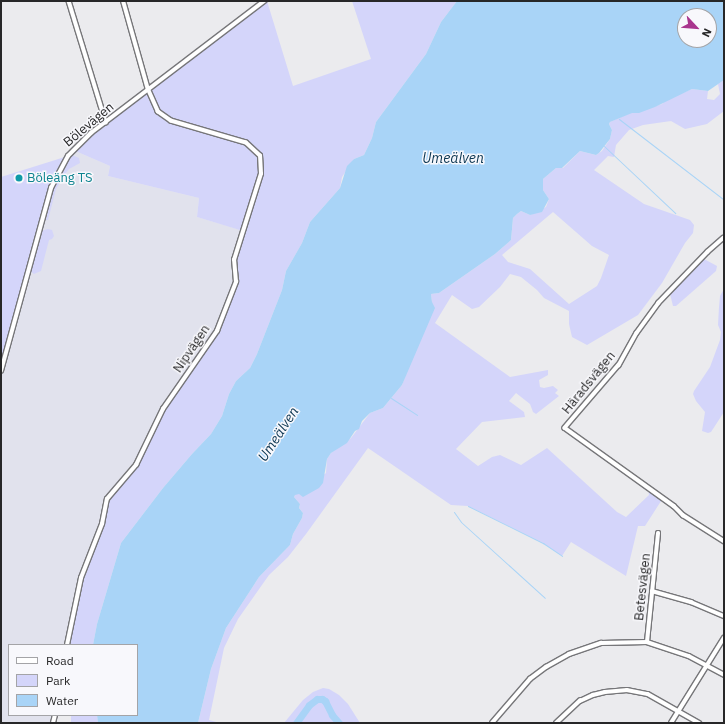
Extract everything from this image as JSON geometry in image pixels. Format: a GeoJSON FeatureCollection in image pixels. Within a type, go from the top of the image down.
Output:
{"type":"FeatureCollection","features":[{"type":"Feature","properties":{"kind":"street"},"geometry":{"type":"LineString","coordinates":[[69,1],[106,122]]}},
{"type":"Feature","properties":{"kind":"street","name":"Nipvägen"},"geometry":{"type":"LineString","coordinates":[[67,644],[81,578],[102,524],[107,499],[136,465],[163,409],[217,331],[236,282],[234,260],[260,174],[260,156],[246,143],[171,121],[158,112],[148,90],[122,1]]}},
{"type":"Feature","properties":{"kind":"street","name":"Bölevägen"},"geometry":{"type":"LineString","coordinates":[[1,371],[50,188],[68,156],[106,122],[264,1]]}},
{"type":"Feature","properties":{"kind":"street","name":"Häradsvägen"},"geometry":{"type":"LineString","coordinates":[[724,238],[708,252],[659,303],[637,333],[619,365],[565,428],[705,529],[724,541]]}},
{"type":"Feature","properties":{"kind":"street","name":"Betesvägen"},"geometry":{"type":"LineString","coordinates":[[647,642],[658,534]]}},
{"type":"Feature","properties":{"kind":"street"},"geometry":{"type":"LineString","coordinates":[[652,591],[686,600],[724,616]]}},
{"type":"Feature","properties":{"kind":"street"},"geometry":{"type":"LineString","coordinates":[[671,723],[724,638]]}},
{"type":"Feature","properties":{"kind":"street"},"geometry":{"type":"LineString","coordinates":[[492,723],[530,679],[546,667],[569,654],[601,643],[647,642],[683,654],[724,675]]}},
{"type":"Feature","properties":{"kind":"street"},"geometry":{"type":"LineString","coordinates":[[556,723],[580,701],[605,692],[627,690],[648,694],[699,723]]}},
{"type":"Feature","properties":{"kind":"shaded area"},"geometry":{"type":"Polygon","coordinates":[[[73,150],[110,166],[108,176],[199,198],[197,217],[244,231],[236,282],[217,331],[146,446],[102,524],[67,644],[8,644],[8,716],[55,716],[53,723],[1,723],[1,371],[51,188],[73,150]]]}},
{"type":"Feature","properties":{"kind":"green space"},"geometry":{"type":"Polygon","coordinates":[[[264,1],[267,1],[293,86],[371,59],[352,1],[457,1],[441,22],[426,54],[376,122],[372,138],[364,155],[354,159],[342,177],[340,188],[310,222],[302,243],[286,271],[282,290],[257,354],[250,368],[236,381],[229,394],[222,416],[211,434],[163,488],[121,543],[97,624],[93,644],[67,644],[81,578],[95,542],[107,499],[136,465],[163,409],[217,331],[236,282],[234,260],[243,231],[197,217],[199,198],[108,176],[110,166],[73,150],[91,133],[264,1]]]}},
{"type":"Feature","properties":{"kind":"green space"},"geometry":{"type":"Polygon","coordinates":[[[724,80],[724,111],[707,124],[685,129],[671,121],[643,125],[629,130],[616,145],[614,157],[608,156],[594,170],[644,204],[690,220],[694,225],[693,233],[685,243],[662,283],[638,315],[587,345],[572,337],[569,324],[569,311],[544,298],[521,277],[510,274],[500,287],[479,307],[472,309],[452,295],[435,323],[510,377],[548,370],[548,375],[539,380],[540,387],[544,388],[553,386],[558,390],[555,393],[559,396],[536,414],[533,412],[530,404],[516,393],[509,401],[524,412],[525,417],[482,422],[456,449],[478,466],[492,457],[500,455],[521,465],[547,448],[617,512],[626,517],[649,495],[648,488],[663,498],[645,526],[638,526],[626,576],[571,542],[562,556],[543,543],[468,506],[451,505],[368,448],[306,534],[288,557],[269,575],[238,619],[224,648],[209,720],[220,723],[198,723],[211,669],[226,628],[259,577],[290,545],[293,534],[302,518],[303,513],[299,508],[300,504],[294,497],[295,494],[299,494],[326,473],[327,459],[331,453],[351,438],[370,413],[383,408],[402,385],[432,302],[431,294],[439,293],[495,254],[511,240],[513,218],[517,214],[521,211],[530,215],[546,207],[549,199],[543,190],[543,179],[556,168],[563,168],[580,151],[596,155],[602,151],[610,139],[612,130],[609,124],[610,122],[632,112],[635,113],[662,104],[666,100],[692,89],[708,91],[707,99],[714,100],[720,94],[718,84],[724,80]],[[553,212],[502,255],[508,262],[530,269],[569,304],[597,286],[601,278],[609,255],[592,246],[553,212]]]}},
{"type":"Feature","properties":{"kind":"green space"},"geometry":{"type":"Polygon","coordinates":[[[72,155],[79,158],[80,163],[69,169],[56,189],[48,220],[46,220],[45,215],[54,187],[72,155]]]}},
{"type":"Feature","properties":{"kind":"green space"},"geometry":{"type":"Polygon","coordinates":[[[68,156],[51,188],[1,371],[1,177],[68,156]]]}},
{"type":"Feature","properties":{"kind":"green space"},"geometry":{"type":"Polygon","coordinates":[[[48,229],[52,230],[54,236],[49,240],[41,271],[34,274],[30,271],[41,231],[48,229]]]}},
{"type":"Feature","properties":{"kind":"green space"},"geometry":{"type":"Polygon","coordinates":[[[704,259],[717,266],[716,271],[676,306],[673,306],[670,294],[704,259]]]}},
{"type":"Feature","properties":{"kind":"green space"},"geometry":{"type":"Polygon","coordinates":[[[724,289],[724,412],[711,432],[708,433],[702,431],[705,412],[696,401],[693,394],[710,367],[720,340],[721,332],[718,325],[719,307],[720,296],[724,289]]]}},
{"type":"Feature","properties":{"kind":"green space"},"geometry":{"type":"Polygon","coordinates":[[[323,688],[329,689],[339,695],[348,704],[360,723],[284,723],[303,700],[313,692],[323,688]]]}},
{"type":"Feature","properties":{"kind":"green space"},"geometry":{"type":"Polygon","coordinates":[[[71,716],[97,716],[98,723],[71,723],[71,716]]]}},
{"type":"Feature","properties":{"kind":"water","name":"Umeälven"},"geometry":{"type":"Polygon","coordinates":[[[457,1],[724,1],[724,80],[708,91],[692,89],[655,107],[639,113],[632,113],[610,122],[609,124],[612,130],[610,139],[599,153],[596,155],[580,151],[562,168],[556,168],[543,179],[543,190],[549,199],[542,212],[530,215],[521,211],[513,218],[511,240],[495,254],[439,293],[431,294],[432,302],[435,308],[402,385],[383,408],[370,413],[362,421],[359,429],[355,431],[347,443],[331,453],[327,459],[323,483],[319,488],[303,497],[299,494],[295,495],[294,497],[300,504],[299,508],[303,513],[302,518],[293,534],[290,545],[259,577],[226,628],[211,669],[198,723],[98,723],[97,716],[138,716],[138,644],[93,644],[97,624],[121,543],[163,488],[211,434],[222,416],[229,394],[236,381],[250,368],[257,354],[282,290],[286,271],[302,243],[310,222],[340,188],[347,166],[354,159],[364,155],[372,138],[376,122],[426,54],[441,22],[457,1]]]}},
{"type":"Feature","properties":{"kind":"waterway"},"geometry":{"type":"LineString","coordinates":[[619,119],[724,200]]}},
{"type":"Feature","properties":{"kind":"waterway"},"geometry":{"type":"LineString","coordinates":[[604,146],[675,213]]}},
{"type":"Feature","properties":{"kind":"waterway"},"geometry":{"type":"LineString","coordinates":[[391,398],[417,415]]}},
{"type":"Feature","properties":{"kind":"waterway"},"geometry":{"type":"LineString","coordinates":[[468,506],[543,543],[562,556]]}},
{"type":"Feature","properties":{"kind":"waterway"},"geometry":{"type":"LineString","coordinates":[[454,512],[461,522],[545,598]]}},
{"type":"Feature","properties":{"kind":"waterway"},"geometry":{"type":"LineString","coordinates":[[296,723],[309,705],[317,699],[322,699],[325,701],[332,715],[339,723]]}},
{"type":"Feature","properties":{"kind":"place","name":"Böleäng TS"},"geometry":{"type":"Point","coordinates":[19,178]}}]}
